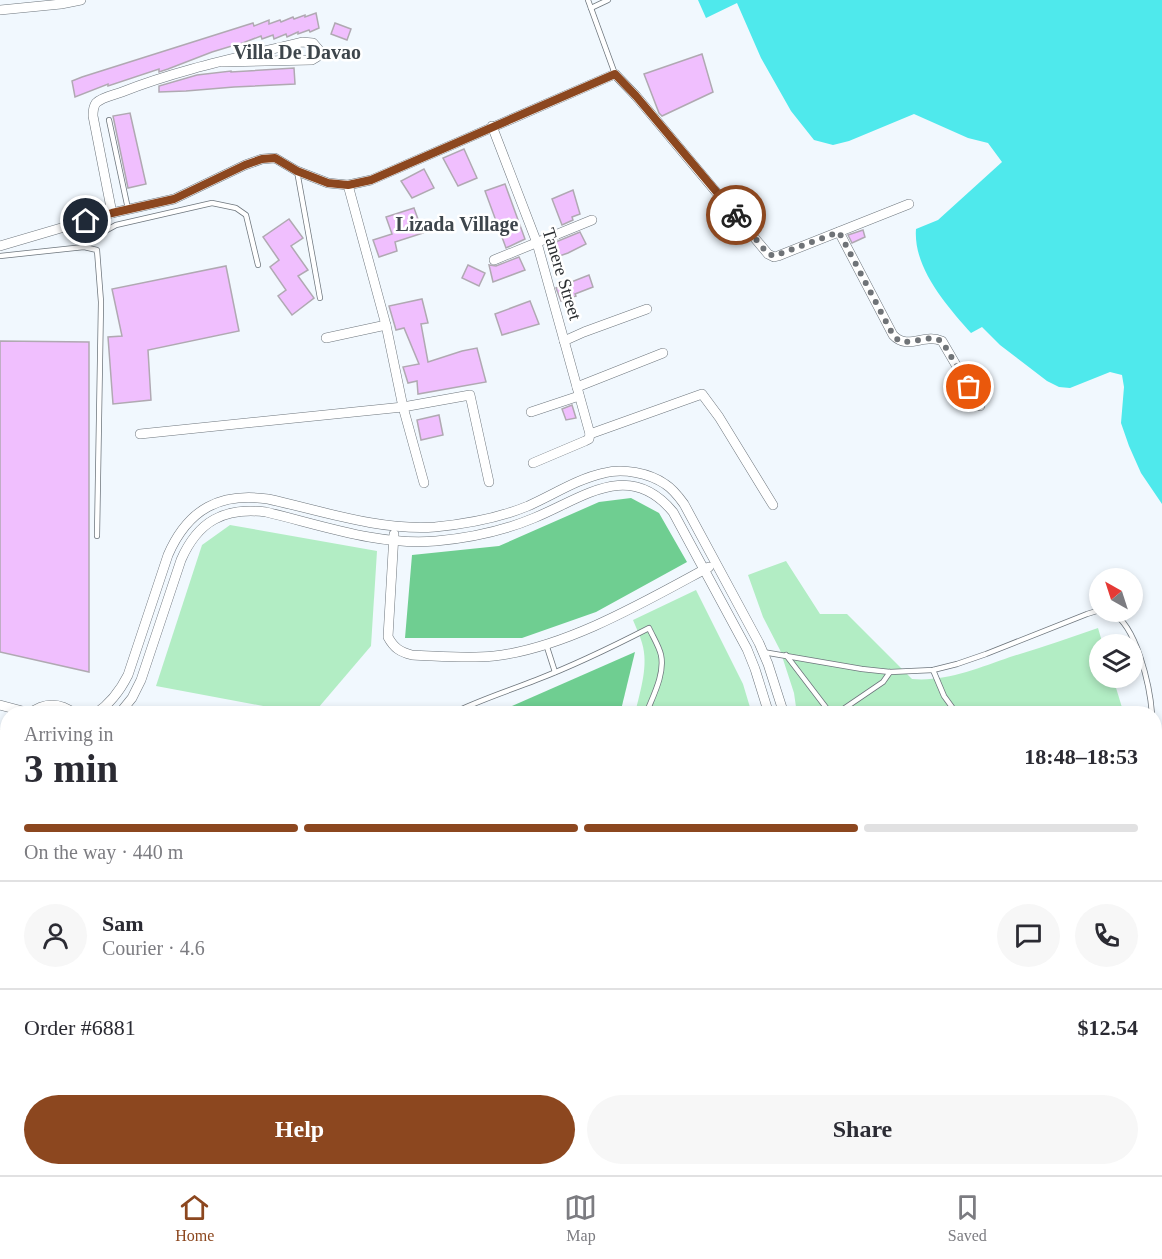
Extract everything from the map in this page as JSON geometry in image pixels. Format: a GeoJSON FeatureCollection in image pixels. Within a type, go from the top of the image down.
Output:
{"type":"FeatureCollection","features":[{"type":"Feature","properties":{"kind":"street"},"geometry":{"type":"LineString","coordinates":[[0,10],[81,0]]}},
{"type":"Feature","properties":{"kind":"street"},"geometry":{"type":"LineString","coordinates":[[112,213],[93,116],[93,108],[97,103],[176,72],[302,42],[313,43],[319,50],[317,57],[312,60],[222,62]]}},
{"type":"Feature","properties":{"kind":"street"},"geometry":{"type":"LineString","coordinates":[[0,246],[112,213],[174,199],[262,159],[275,158],[297,171],[328,183],[348,185],[371,180],[615,74],[768,254],[778,256],[909,204]]}},
{"type":"Feature","properties":{"kind":"street","name":"Tanere Street"},"geometry":{"type":"LineString","coordinates":[[492,126],[537,243],[590,434]]}},
{"type":"Feature","properties":{"kind":"street"},"geometry":{"type":"LineString","coordinates":[[348,185],[386,325],[403,407],[424,483]]}},
{"type":"Feature","properties":{"kind":"street"},"geometry":{"type":"LineString","coordinates":[[494,260],[592,220]]}},
{"type":"Feature","properties":{"kind":"street"},"geometry":{"type":"LineString","coordinates":[[839,232],[893,335],[899,341],[905,342],[933,338],[942,341],[980,406]]}},
{"type":"Feature","properties":{"kind":"street"},"geometry":{"type":"LineString","coordinates":[[564,341],[647,309]]}},
{"type":"Feature","properties":{"kind":"street"},"geometry":{"type":"LineString","coordinates":[[326,338],[386,325]]}},
{"type":"Feature","properties":{"kind":"street"},"geometry":{"type":"LineString","coordinates":[[531,412],[663,353]]}},
{"type":"Feature","properties":{"kind":"street"},"geometry":{"type":"LineString","coordinates":[[533,462],[585,441],[590,434],[702,394],[719,417],[773,505]]}},
{"type":"Feature","properties":{"kind":"street"},"geometry":{"type":"LineString","coordinates":[[140,434],[403,407],[471,395],[489,482]]}},
{"type":"Feature","properties":{"kind":"street"},"geometry":{"type":"LineString","coordinates":[[104,706],[115,697],[128,675],[171,547],[182,528],[192,518],[219,501],[251,496],[375,524],[434,527],[471,522],[504,514],[529,506],[588,478],[619,471],[650,476],[665,483],[684,504],[763,652],[782,706]]}},
{"type":"Feature","properties":{"kind":"street"},"geometry":{"type":"LineString","coordinates":[[126,706],[141,680],[187,546],[201,528],[224,514],[251,510],[373,537],[435,541],[508,528],[607,486],[632,486],[645,489],[666,502],[705,569],[747,649],[756,669],[767,706]]}},
{"type":"Feature","properties":{"kind":"street"},"geometry":{"type":"LineString","coordinates":[[346,531],[350,518]]}},
{"type":"Feature","properties":{"kind":"street"},"geometry":{"type":"LineString","coordinates":[[395,526],[387,631],[388,637],[396,648],[412,655],[477,657],[509,654],[546,644],[594,626],[717,563]]}},
{"type":"Feature","properties":{"kind":"street"},"geometry":{"type":"LineString","coordinates":[[42,706],[61,706]]}},
{"type":"Feature","properties":{"kind":"lane"},"geometry":{"type":"LineString","coordinates":[[588,0],[615,74]]}},
{"type":"Feature","properties":{"kind":"lane"},"geometry":{"type":"LineString","coordinates":[[591,8],[608,0]]}},
{"type":"Feature","properties":{"kind":"lane"},"geometry":{"type":"LineString","coordinates":[[109,120],[128,209]]}},
{"type":"Feature","properties":{"kind":"lane"},"geometry":{"type":"LineString","coordinates":[[297,171],[321,298]]}},
{"type":"Feature","properties":{"kind":"lane"},"geometry":{"type":"LineString","coordinates":[[0,256],[84,245],[116,225],[212,203],[236,208],[246,215],[258,265]]}},
{"type":"Feature","properties":{"kind":"lane"},"geometry":{"type":"LineString","coordinates":[[84,245],[86,221]]}},
{"type":"Feature","properties":{"kind":"lane"},"geometry":{"type":"LineString","coordinates":[[84,245],[97,250],[101,302],[98,536]]}},
{"type":"Feature","properties":{"kind":"lane"},"geometry":{"type":"LineString","coordinates":[[763,652],[890,672],[933,670],[986,654],[1089,613]]}},
{"type":"Feature","properties":{"kind":"lane"},"geometry":{"type":"LineString","coordinates":[[1123,622],[1132,638],[1144,672],[1151,706]]}},
{"type":"Feature","properties":{"kind":"lane"},"geometry":{"type":"LineString","coordinates":[[468,706],[609,649],[649,628],[661,653],[662,662],[649,706]]}},
{"type":"Feature","properties":{"kind":"lane"},"geometry":{"type":"LineString","coordinates":[[546,644],[555,672]]}},
{"type":"Feature","properties":{"kind":"lane"},"geometry":{"type":"LineString","coordinates":[[786,656],[825,706]]}},
{"type":"Feature","properties":{"kind":"lane"},"geometry":{"type":"LineString","coordinates":[[933,670],[944,696],[951,706]]}},
{"type":"Feature","properties":{"kind":"lane"},"geometry":{"type":"LineString","coordinates":[[848,706],[883,682],[890,672]]}},
{"type":"Feature","properties":{"kind":"green space"},"geometry":{"type":"Polygon","coordinates":[[[631,498],[659,513],[687,562],[596,612],[522,638],[405,638],[412,555],[499,546],[599,502],[631,498]]]}},
{"type":"Feature","properties":{"kind":"green space"},"geometry":{"type":"Polygon","coordinates":[[[230,525],[377,551],[371,646],[320,706],[263,706],[156,686],[202,545],[230,525]]]}},
{"type":"Feature","properties":{"kind":"green space"},"geometry":{"type":"Polygon","coordinates":[[[786,561],[820,614],[847,614],[912,679],[937,678],[962,673],[1098,628],[1100,634],[1089,634],[1089,688],[1116,688],[1122,706],[796,706],[780,650],[763,617],[748,575],[786,561]]]}},
{"type":"Feature","properties":{"kind":"green space"},"geometry":{"type":"Polygon","coordinates":[[[696,590],[743,684],[750,706],[637,706],[645,661],[641,640],[633,620],[696,590]]]}},
{"type":"Feature","properties":{"kind":"green space"},"geometry":{"type":"Polygon","coordinates":[[[635,652],[622,706],[512,706],[635,652]]]}},
{"type":"Feature","properties":{"kind":"water"},"geometry":{"type":"Polygon","coordinates":[[[698,0],[1162,0],[1162,504],[1141,473],[1121,423],[1124,387],[1122,375],[1110,372],[1070,388],[1059,387],[1047,381],[1000,345],[982,327],[971,333],[942,299],[926,272],[920,258],[916,229],[938,220],[1002,162],[988,143],[968,138],[914,114],[849,141],[833,145],[814,140],[791,111],[761,58],[737,3],[706,18],[698,0]]]}},
{"type":"Feature","properties":{"kind":"building"},"geometry":{"type":"Polygon","coordinates":[[[316,13],[319,28],[310,32],[309,30],[298,34],[298,32],[287,37],[286,34],[274,39],[273,35],[262,39],[261,36],[159,72],[159,69],[108,86],[108,84],[75,97],[72,81],[82,77],[253,23],[254,26],[269,20],[269,24],[316,13]]]}},
{"type":"Feature","properties":{"kind":"building"},"geometry":{"type":"Polygon","coordinates":[[[335,23],[351,29],[347,40],[331,34],[335,23]]]}},
{"type":"Feature","properties":{"kind":"building"},"geometry":{"type":"Polygon","coordinates":[[[702,54],[713,92],[662,116],[644,74],[702,54]]]}},
{"type":"Feature","properties":{"kind":"building"},"geometry":{"type":"Polygon","coordinates":[[[294,68],[295,84],[159,92],[159,86],[197,75],[294,68]]]}},
{"type":"Feature","properties":{"kind":"building"},"geometry":{"type":"Polygon","coordinates":[[[130,113],[146,184],[128,188],[113,116],[130,113]]]}},
{"type":"Feature","properties":{"kind":"building"},"geometry":{"type":"Polygon","coordinates":[[[464,149],[477,178],[458,186],[443,158],[464,149]]]}},
{"type":"Feature","properties":{"kind":"building"},"geometry":{"type":"Polygon","coordinates":[[[424,169],[434,188],[412,198],[401,181],[424,169]]]}},
{"type":"Feature","properties":{"kind":"building"},"geometry":{"type":"Polygon","coordinates":[[[505,184],[525,239],[506,248],[485,191],[505,184]]]}},
{"type":"Feature","properties":{"kind":"building"},"geometry":{"type":"Polygon","coordinates":[[[573,190],[580,214],[562,225],[552,199],[573,190]]]}},
{"type":"Feature","properties":{"kind":"building"},"geometry":{"type":"Polygon","coordinates":[[[414,208],[423,233],[395,242],[397,251],[379,257],[373,240],[392,234],[386,217],[414,208]]]}},
{"type":"Feature","properties":{"kind":"building"},"geometry":{"type":"Polygon","coordinates":[[[289,219],[303,238],[291,246],[308,270],[298,276],[314,298],[292,315],[278,296],[286,290],[270,267],[279,260],[263,237],[289,219]]]}},
{"type":"Feature","properties":{"kind":"building"},"geometry":{"type":"Polygon","coordinates":[[[863,230],[865,237],[852,243],[848,235],[863,230]]]}},
{"type":"Feature","properties":{"kind":"building"},"geometry":{"type":"Polygon","coordinates":[[[580,232],[586,244],[551,259],[546,246],[580,232]]]}},
{"type":"Feature","properties":{"kind":"building"},"geometry":{"type":"Polygon","coordinates":[[[519,257],[525,270],[493,282],[489,265],[496,266],[519,257]]]}},
{"type":"Feature","properties":{"kind":"building"},"geometry":{"type":"Polygon","coordinates":[[[468,265],[485,273],[479,286],[462,278],[468,265]]]}},
{"type":"Feature","properties":{"kind":"building"},"geometry":{"type":"Polygon","coordinates":[[[226,266],[239,331],[148,350],[151,400],[113,404],[108,337],[122,336],[112,289],[226,266]]]}},
{"type":"Feature","properties":{"kind":"building"},"geometry":{"type":"Polygon","coordinates":[[[589,275],[593,287],[561,301],[556,288],[589,275]]]}},
{"type":"Feature","properties":{"kind":"building"},"geometry":{"type":"Polygon","coordinates":[[[422,299],[428,323],[421,324],[428,362],[477,348],[486,382],[418,394],[417,381],[408,383],[403,367],[419,364],[404,328],[396,330],[389,306],[422,299]]]}},
{"type":"Feature","properties":{"kind":"building"},"geometry":{"type":"Polygon","coordinates":[[[530,301],[539,324],[502,335],[495,314],[530,301]]]}},
{"type":"Feature","properties":{"kind":"building"},"geometry":{"type":"Polygon","coordinates":[[[0,341],[89,342],[89,672],[0,652],[0,341]]]}},
{"type":"Feature","properties":{"kind":"building"},"geometry":{"type":"Polygon","coordinates":[[[572,405],[576,418],[566,420],[562,409],[572,405]]]}},
{"type":"Feature","properties":{"kind":"building"},"geometry":{"type":"Polygon","coordinates":[[[439,415],[443,435],[421,440],[417,420],[439,415]]]}},
{"type":"Feature","properties":{"kind":"way so far"},"geometry":{"type":"LineString","coordinates":[[736,215],[768,254],[774,256],[839,232],[893,335],[899,341],[905,342],[933,338],[942,341],[969,387]]}},
{"type":"Feature","properties":{"kind":"district","name":"Villa De Davao"},"geometry":{"type":"Point","coordinates":[297,52]}},
{"type":"Feature","properties":{"kind":"district","name":"Lizada Village"},"geometry":{"type":"Point","coordinates":[457,224]}},
{"type":"Feature","properties":{"kind":"route"},"geometry":{"type":"LineString","coordinates":[[86,221],[174,199],[262,159],[275,158],[297,171],[328,183],[348,185],[371,180],[615,74],[736,215]]}}]}
